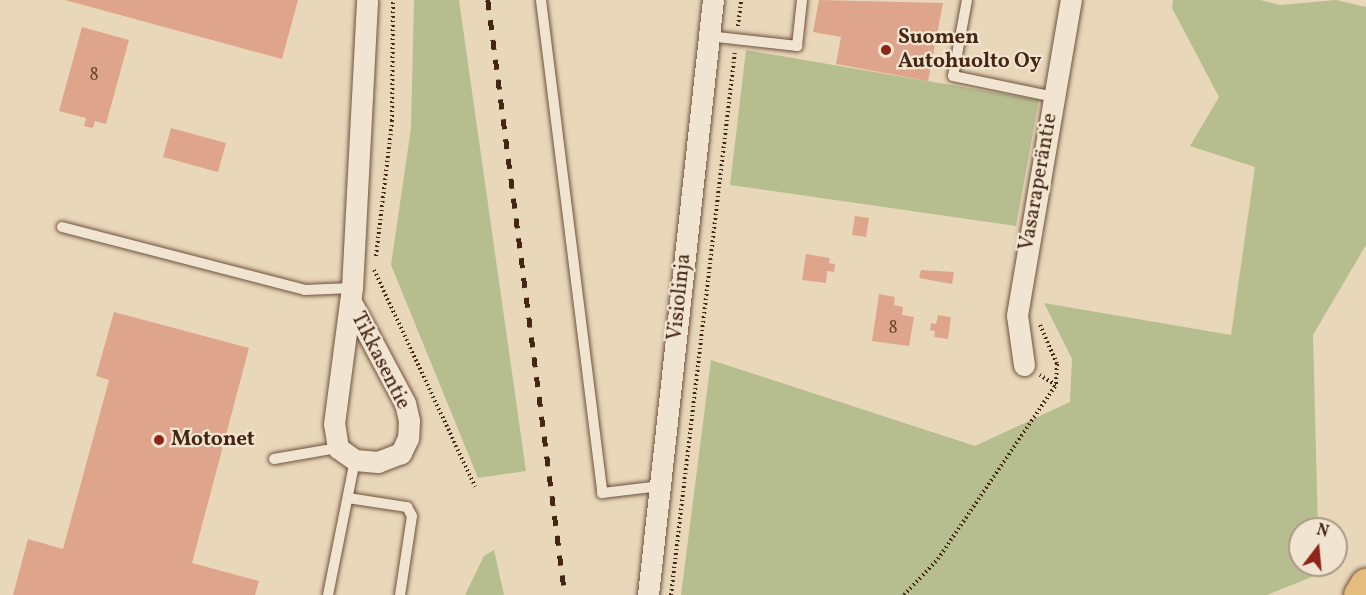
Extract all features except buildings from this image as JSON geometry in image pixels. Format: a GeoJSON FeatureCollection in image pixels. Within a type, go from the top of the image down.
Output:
{"type":"FeatureCollection","features":[{"type":"Feature","properties":{"kind":"highway"},"geometry":{"type":"LineString","coordinates":[[1360,595],[1366,585]]}},
{"type":"Feature","properties":{"kind":"street","name":"Tikkasentie"},"geometry":{"type":"LineString","coordinates":[[338,448],[334,424],[351,295],[367,51],[367,0]]}},
{"type":"Feature","properties":{"kind":"street","name":"Visiolinja"},"geometry":{"type":"LineString","coordinates":[[648,595],[713,0]]}},
{"type":"Feature","properties":{"kind":"street","name":"Vasaraperäntie"},"geometry":{"type":"LineString","coordinates":[[1024,364],[1017,315],[1071,0]]}},
{"type":"Feature","properties":{"kind":"street","name":"Tikkasentie"},"geometry":{"type":"LineString","coordinates":[[351,295],[405,404],[409,422],[408,438],[401,453],[378,462],[355,460]]}},
{"type":"Feature","properties":{"kind":"street"},"geometry":{"type":"LineString","coordinates":[[338,448],[355,460]]}},
{"type":"Feature","properties":{"kind":"lane"},"geometry":{"type":"LineString","coordinates":[[542,0],[602,493],[660,486]]}},
{"type":"Feature","properties":{"kind":"lane"},"geometry":{"type":"LineString","coordinates":[[708,36],[796,46],[802,0]]}},
{"type":"Feature","properties":{"kind":"lane"},"geometry":{"type":"LineString","coordinates":[[967,0],[953,76],[1054,97]]}},
{"type":"Feature","properties":{"kind":"lane"},"geometry":{"type":"LineString","coordinates":[[62,227],[305,290],[351,295]]}},
{"type":"Feature","properties":{"kind":"lane"},"geometry":{"type":"LineString","coordinates":[[274,459],[338,448]]}},
{"type":"Feature","properties":{"kind":"lane"},"geometry":{"type":"LineString","coordinates":[[328,595],[355,460]]}},
{"type":"Feature","properties":{"kind":"lane"},"geometry":{"type":"LineString","coordinates":[[348,498],[406,507],[412,516],[400,595]]}},
{"type":"Feature","properties":{"kind":"path"},"geometry":{"type":"LineString","coordinates":[[393,0],[392,121],[374,272],[475,488]]}},
{"type":"Feature","properties":{"kind":"path"},"geometry":{"type":"LineString","coordinates":[[671,595],[741,0]]}},
{"type":"Feature","properties":{"kind":"path"},"geometry":{"type":"LineString","coordinates":[[904,595],[938,559],[1056,385],[1024,364]]}},
{"type":"Feature","properties":{"kind":"green space"},"geometry":{"type":"Polygon","coordinates":[[[414,0],[459,0],[526,471],[478,478],[391,265],[411,128],[414,0]]]}},
{"type":"Feature","properties":{"kind":"green space"},"geometry":{"type":"Polygon","coordinates":[[[1173,0],[1260,0],[1280,5],[1336,0],[1366,7],[1366,245],[1313,335],[1318,517],[1288,517],[1288,577],[1312,577],[1267,595],[681,595],[711,360],[975,446],[1070,402],[1072,359],[1044,303],[1231,335],[1255,167],[1190,146],[1219,97],[1172,8],[1173,0]]]}},
{"type":"Feature","properties":{"kind":"green space"},"geometry":{"type":"Polygon","coordinates":[[[746,50],[1039,100],[1016,226],[730,185],[746,50]]]}},
{"type":"Feature","properties":{"kind":"green space"},"geometry":{"type":"Polygon","coordinates":[[[494,550],[504,595],[465,595],[484,556],[494,550]]]}},
{"type":"Feature","properties":{"kind":"railway"},"geometry":{"type":"LineString","coordinates":[[488,0],[565,595]]}},
{"type":"Feature","properties":{"kind":"place","name":"Suomen Autohuolto Oy"},"geometry":{"type":"Point","coordinates":[886,50]}},
{"type":"Feature","properties":{"kind":"place","name":"Motonet"},"geometry":{"type":"Point","coordinates":[159,440]}}]}
